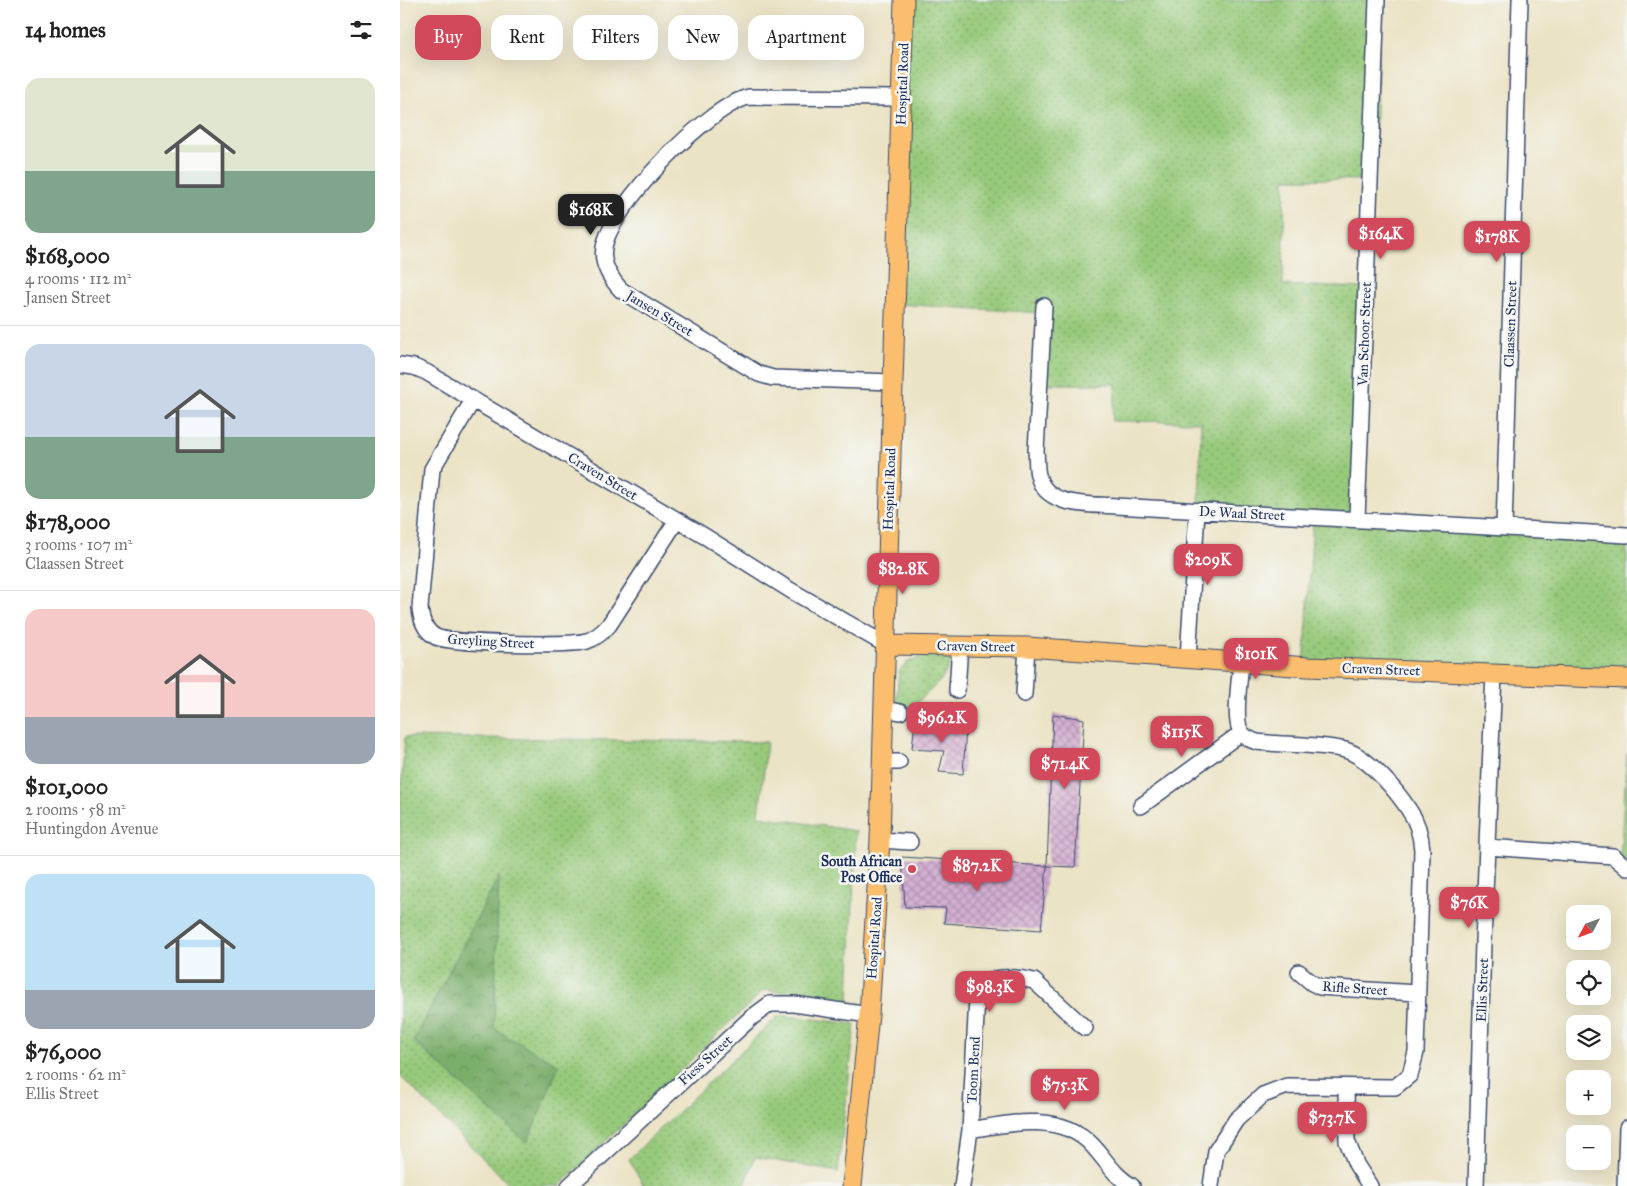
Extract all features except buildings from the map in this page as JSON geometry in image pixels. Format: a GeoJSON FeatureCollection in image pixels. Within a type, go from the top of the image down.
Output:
{"type":"FeatureCollection","features":[{"type":"Feature","properties":{"kind":"main road","name":"Hospital Road"},"geometry":{"type":"LineString","coordinates":[[852,1186],[869,1015],[880,840],[891,762],[892,711],[886,645],[904,0]]}},
{"type":"Feature","properties":{"kind":"main road","name":"Craven Street"},"geometry":{"type":"LineString","coordinates":[[886,645],[1027,647],[1308,667],[1627,679]]}},
{"type":"Feature","properties":{"kind":"street","name":"Van Schoor Street"},"geometry":{"type":"LineString","coordinates":[[1357,518],[1377,0]]}},
{"type":"Feature","properties":{"kind":"street","name":"Claassen Street"},"geometry":{"type":"LineString","coordinates":[[1504,528],[1520,0]]}},
{"type":"Feature","properties":{"kind":"street","name":"Jansen Street"},"geometry":{"type":"LineString","coordinates":[[892,382],[774,378],[759,374],[621,290],[608,272],[603,250],[616,216],[643,183],[708,120],[730,105],[749,97],[902,98]]}},
{"type":"Feature","properties":{"kind":"street","name":"De Waal Street"},"geometry":{"type":"LineString","coordinates":[[1044,306],[1036,451],[1038,475],[1043,485],[1057,498],[1070,502],[1627,535]]}},
{"type":"Feature","properties":{"kind":"street","name":"Craven Street"},"geometry":{"type":"LineString","coordinates":[[400,365],[414,367],[426,372],[677,520],[790,590],[886,645]]}},
{"type":"Feature","properties":{"kind":"street","name":"Greyling Street"},"geometry":{"type":"LineString","coordinates":[[473,400],[432,469],[420,608],[421,619],[435,636],[453,640],[523,644],[587,641],[603,632],[609,625],[677,520]]}},
{"type":"Feature","properties":{"kind":"street"},"geometry":{"type":"LineString","coordinates":[[1188,659],[1197,510]]}},
{"type":"Feature","properties":{"kind":"street"},"geometry":{"type":"LineString","coordinates":[[957,690],[960,646]]}},
{"type":"Feature","properties":{"kind":"street"},"geometry":{"type":"LineString","coordinates":[[1024,694],[1027,647]]}},
{"type":"Feature","properties":{"kind":"street"},"geometry":{"type":"LineString","coordinates":[[1211,1186],[1216,1151],[1236,1120],[1263,1095],[1287,1086],[1396,1087],[1410,1075],[1416,1052],[1422,850],[1419,833],[1410,810],[1373,769],[1346,750],[1257,742],[1250,740],[1241,733],[1238,712],[1241,662]]}},
{"type":"Feature","properties":{"kind":"street","name":"Ellis Street"},"geometry":{"type":"LineString","coordinates":[[1476,1186],[1494,674]]}},
{"type":"Feature","properties":{"kind":"street"},"geometry":{"type":"LineString","coordinates":[[1141,806],[1241,733]]}},
{"type":"Feature","properties":{"kind":"street"},"geometry":{"type":"LineString","coordinates":[[880,840],[910,842]]}},
{"type":"Feature","properties":{"kind":"street"},"geometry":{"type":"LineString","coordinates":[[1488,847],[1613,856],[1627,868]]}},
{"type":"Feature","properties":{"kind":"street","name":"Rifle Street"},"geometry":{"type":"LineString","coordinates":[[1299,972],[1320,987],[1417,992]]}},
{"type":"Feature","properties":{"kind":"street","name":"Toom Bend"},"geometry":{"type":"LineString","coordinates":[[970,1130],[976,1007],[982,985],[994,980],[1026,979],[1034,981],[1085,1028]]}},
{"type":"Feature","properties":{"kind":"street","name":"Fiess Street"},"geometry":{"type":"LineString","coordinates":[[569,1186],[709,1056],[751,1018],[770,1004],[794,1004],[869,1015]]}},
{"type":"Feature","properties":{"kind":"street"},"geometry":{"type":"LineString","coordinates":[[1346,1087],[1347,1141],[1356,1164],[1370,1186]]}},
{"type":"Feature","properties":{"kind":"street"},"geometry":{"type":"LineString","coordinates":[[962,1186],[970,1130],[1009,1123],[1051,1124],[1068,1127],[1092,1145],[1121,1180],[1132,1186]]}},
{"type":"Feature","properties":{"kind":"street"},"geometry":{"type":"LineString","coordinates":[[1625,1186],[1627,1128]]}},
{"type":"Feature","properties":{"kind":"green space"},"geometry":{"type":"Polygon","coordinates":[[[905,0],[1381,0],[1373,180],[1285,179],[1283,285],[1369,288],[1359,521],[1627,535],[1627,685],[1304,668],[1313,519],[1199,513],[1201,422],[1112,421],[1116,384],[1043,384],[1043,313],[896,304],[905,0]]]}},
{"type":"Feature","properties":{"kind":"green space"},"geometry":{"type":"Polygon","coordinates":[[[936,653],[951,661],[943,678],[912,708],[896,703],[899,671],[909,661],[936,653]]]}},
{"type":"Feature","properties":{"kind":"green space"},"geometry":{"type":"Polygon","coordinates":[[[405,737],[767,742],[759,816],[856,831],[849,1001],[764,990],[559,1186],[511,1186],[400,1076],[400,804],[405,737]]]}},
{"type":"Feature","properties":{"kind":"green space"},"geometry":{"type":"Polygon","coordinates":[[[1627,754],[1627,869],[1620,860],[1627,754]]]}},
{"type":"Feature","properties":{"kind":"green space"},"geometry":{"type":"Polygon","coordinates":[[[499,876],[494,1029],[559,1065],[527,1143],[413,1041],[499,876]]]}},
{"type":"Feature","properties":{"kind":"green space"},"geometry":{"type":"Polygon","coordinates":[[[779,1015],[855,1024],[838,1172],[755,1157],[745,1186],[644,1186],[629,1159],[779,1015]]]}},
{"type":"Feature","properties":{"kind":"place","name":"South African Post Office"},"geometry":{"type":"Point","coordinates":[912,869]}}]}
